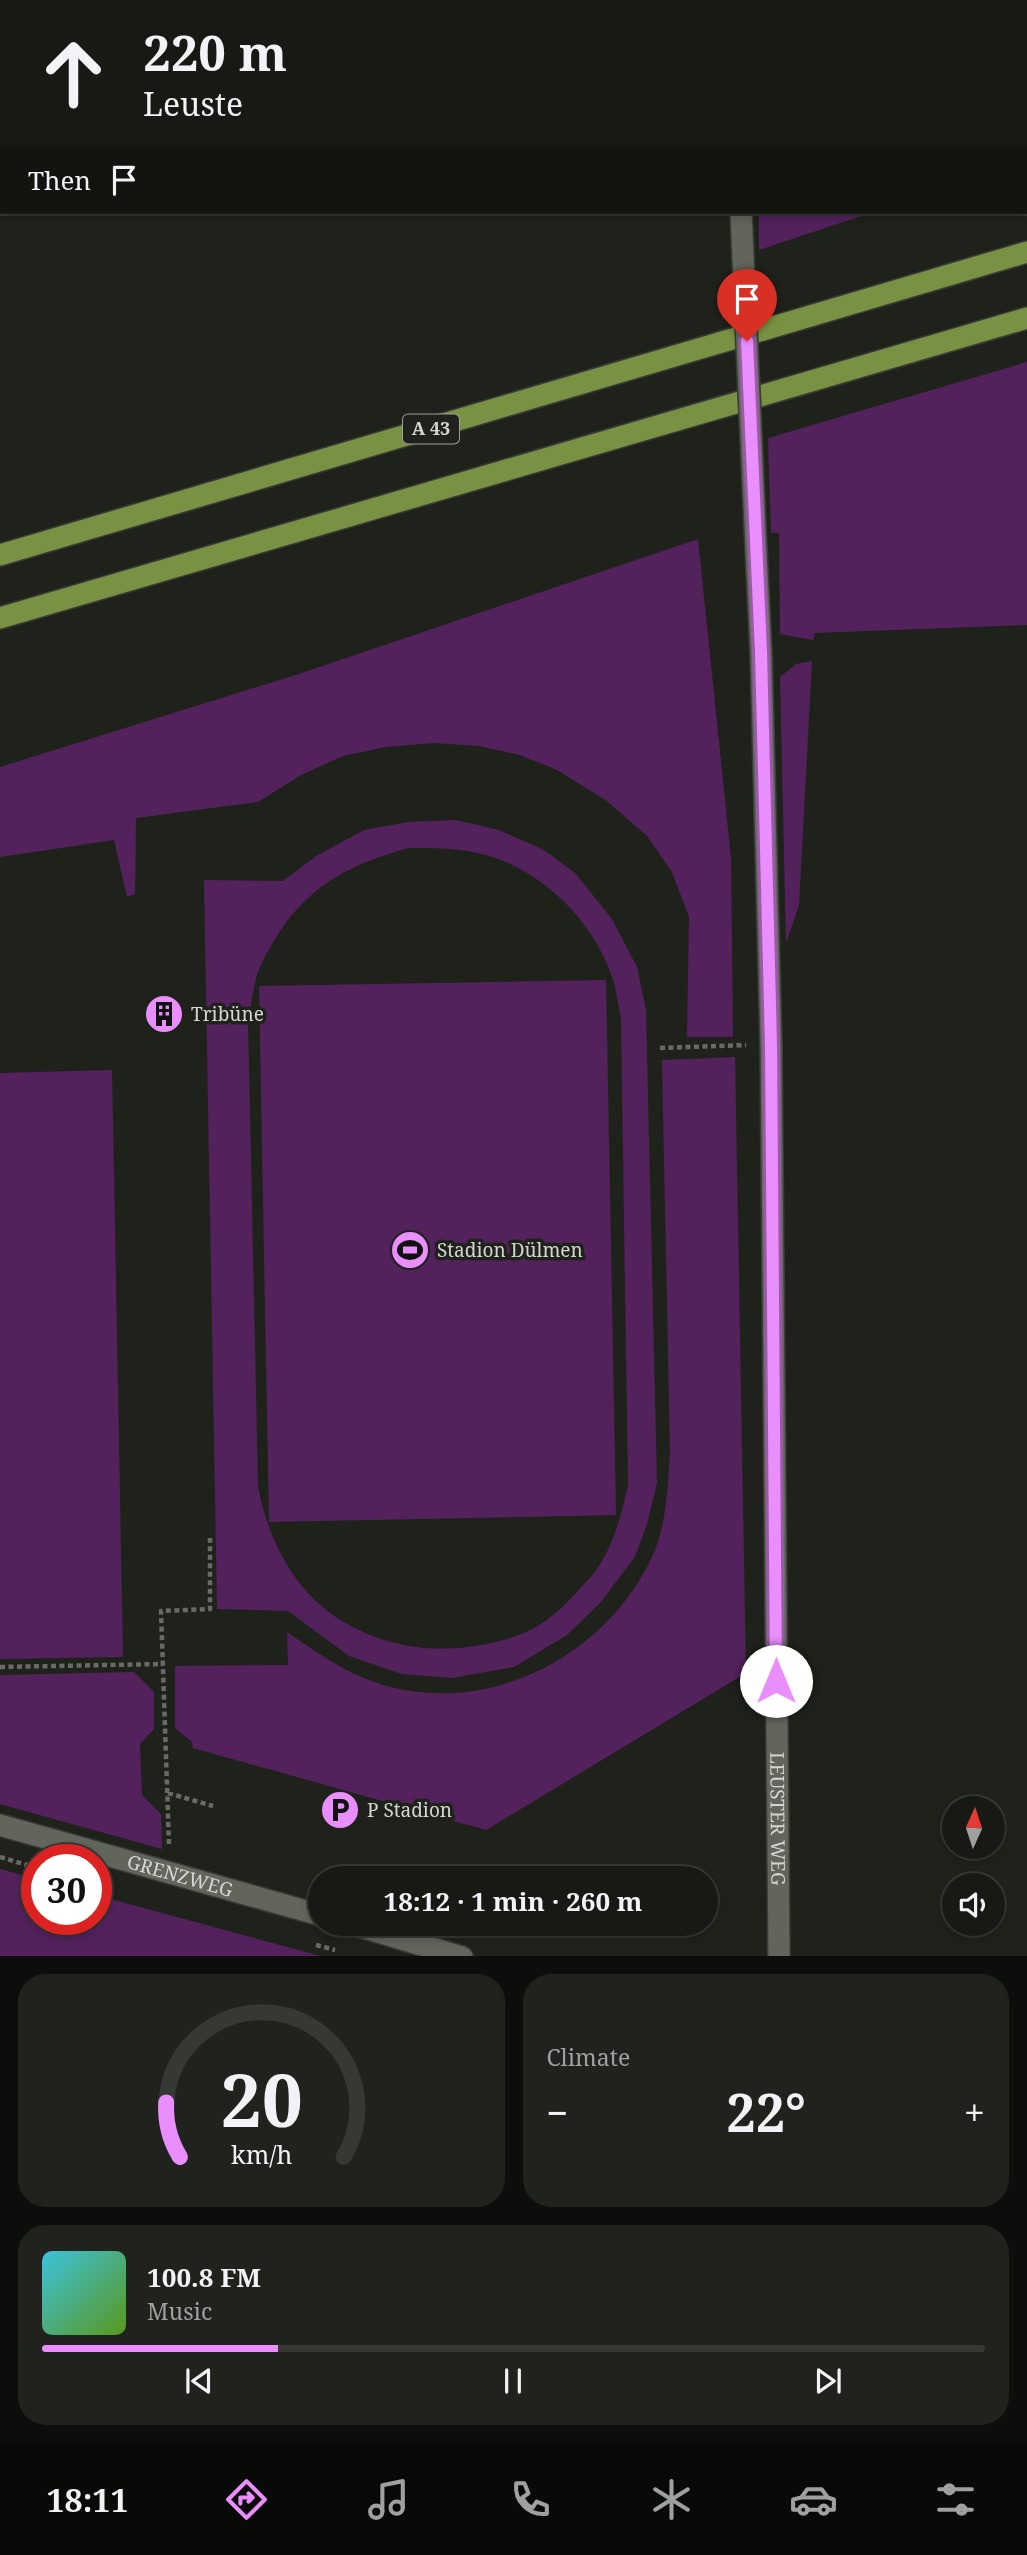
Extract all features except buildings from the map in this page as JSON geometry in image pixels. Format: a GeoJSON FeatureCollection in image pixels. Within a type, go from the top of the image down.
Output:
{"type":"FeatureCollection","features":[{"type":"Feature","properties":{"kind":"highway","name":"A 43"},"geometry":{"type":"LineString","coordinates":[[0,555],[1027,252]]}},
{"type":"Feature","properties":{"kind":"highway"},"geometry":{"type":"LineString","coordinates":[[0,618],[1027,318]]}},
{"type":"Feature","properties":{"kind":"street","name":"LEUSTER WEG"},"geometry":{"type":"LineString","coordinates":[[741,214],[763,690],[771,1045],[779,1956]]}},
{"type":"Feature","properties":{"kind":"street","name":"GRENZWEG"},"geometry":{"type":"LineString","coordinates":[[0,1825],[308,1912]]}},
{"type":"Feature","properties":{"kind":"street"},"geometry":{"type":"LineString","coordinates":[[393,1936],[462,1956]]}},
{"type":"Feature","properties":{"kind":"path"},"geometry":{"type":"LineString","coordinates":[[660,1048],[771,1045]]}},
{"type":"Feature","properties":{"kind":"path"},"geometry":{"type":"LineString","coordinates":[[169,1871],[161,1611],[210,1609],[210,1538]]}},
{"type":"Feature","properties":{"kind":"path"},"geometry":{"type":"LineString","coordinates":[[0,1667],[163,1664]]}},
{"type":"Feature","properties":{"kind":"path"},"geometry":{"type":"LineString","coordinates":[[167,1793],[213,1806]]}},
{"type":"Feature","properties":{"kind":"path"},"geometry":{"type":"LineString","coordinates":[[0,1857],[21,1863]]}},
{"type":"Feature","properties":{"kind":"shaded area"},"geometry":{"type":"Polygon","coordinates":[[[759,214],[867,214],[759,250],[759,214]]]}},
{"type":"Feature","properties":{"kind":"shaded area"},"geometry":{"type":"Polygon","coordinates":[[[1027,362],[1027,625],[815,633],[813,640],[780,634],[779,533],[771,533],[768,438],[1027,362]]]}},
{"type":"Feature","properties":{"kind":"shaded area"},"geometry":{"type":"Polygon","coordinates":[[[698,539],[731,858],[733,1037],[687,1037],[689,917],[672,872],[647,836],[607,801],[557,770],[520,755],[479,746],[433,743],[386,747],[343,756],[301,775],[258,802],[136,818],[135,894],[127,897],[114,840],[0,857],[0,767],[299,674],[698,539]]]}},
{"type":"Feature","properties":{"kind":"shaded area"},"geometry":{"type":"Polygon","coordinates":[[[812,661],[799,905],[786,943],[780,677],[796,664],[812,661]]]}},
{"type":"Feature","properties":{"kind":"shaded area"},"geometry":{"type":"Polygon","coordinates":[[[456,820],[499,830],[544,850],[575,873],[612,919],[637,967],[646,1010],[657,1483],[647,1524],[635,1557],[600,1603],[567,1635],[514,1667],[452,1678],[402,1674],[349,1656],[288,1611],[217,1609],[204,880],[283,881],[316,856],[364,830],[408,822],[456,820]],[[408,848],[349,870],[316,891],[288,920],[267,953],[256,978],[248,1020],[258,1487],[268,1523],[282,1557],[303,1587],[330,1613],[348,1625],[387,1641],[408,1646],[449,1649],[510,1638],[535,1628],[551,1616],[595,1572],[613,1539],[623,1506],[628,1485],[621,1020],[614,983],[595,940],[581,920],[546,886],[504,861],[482,854],[455,849],[408,848]]]}},
{"type":"Feature","properties":{"kind":"shaded area"},"geometry":{"type":"Polygon","coordinates":[[[606,980],[616,1515],[269,1522],[259,986],[606,980]]]}},
{"type":"Feature","properties":{"kind":"shaded area"},"geometry":{"type":"Polygon","coordinates":[[[735,1057],[746,1673],[486,1830],[193,1748],[192,1742],[175,1728],[175,1666],[288,1665],[287,1632],[340,1666],[374,1682],[416,1692],[457,1693],[498,1686],[537,1671],[573,1650],[605,1624],[632,1592],[658,1542],[666,1504],[670,1451],[662,1060],[735,1057]]]}},
{"type":"Feature","properties":{"kind":"shaded area"},"geometry":{"type":"Polygon","coordinates":[[[112,1070],[123,1657],[0,1659],[0,1073],[112,1070]]]}},
{"type":"Feature","properties":{"kind":"shaded area"},"geometry":{"type":"Polygon","coordinates":[[[134,1672],[154,1692],[154,1729],[140,1744],[142,1795],[161,1814],[162,1849],[0,1804],[0,1675],[134,1672]]]}},
{"type":"Feature","properties":{"kind":"shaded area"},"geometry":{"type":"Polygon","coordinates":[[[0,1869],[21,1875],[21,1935],[112,1935],[112,1899],[320,1956],[0,1956],[0,1869]]]}},
{"type":"Feature","properties":{"kind":"place","name":"Tribüne"},"geometry":{"type":"Point","coordinates":[164,1014]}},
{"type":"Feature","properties":{"kind":"place","name":"Stadion Dülmen"},"geometry":{"type":"Point","coordinates":[410,1250]}},
{"type":"Feature","properties":{"kind":"place","name":"P Stadion"},"geometry":{"type":"Point","coordinates":[340,1810]}},
{"type":"Feature","properties":{"kind":"route"},"geometry":{"type":"LineString","coordinates":[[747,341],[761,652],[771,1045],[776,1681]]}}]}
